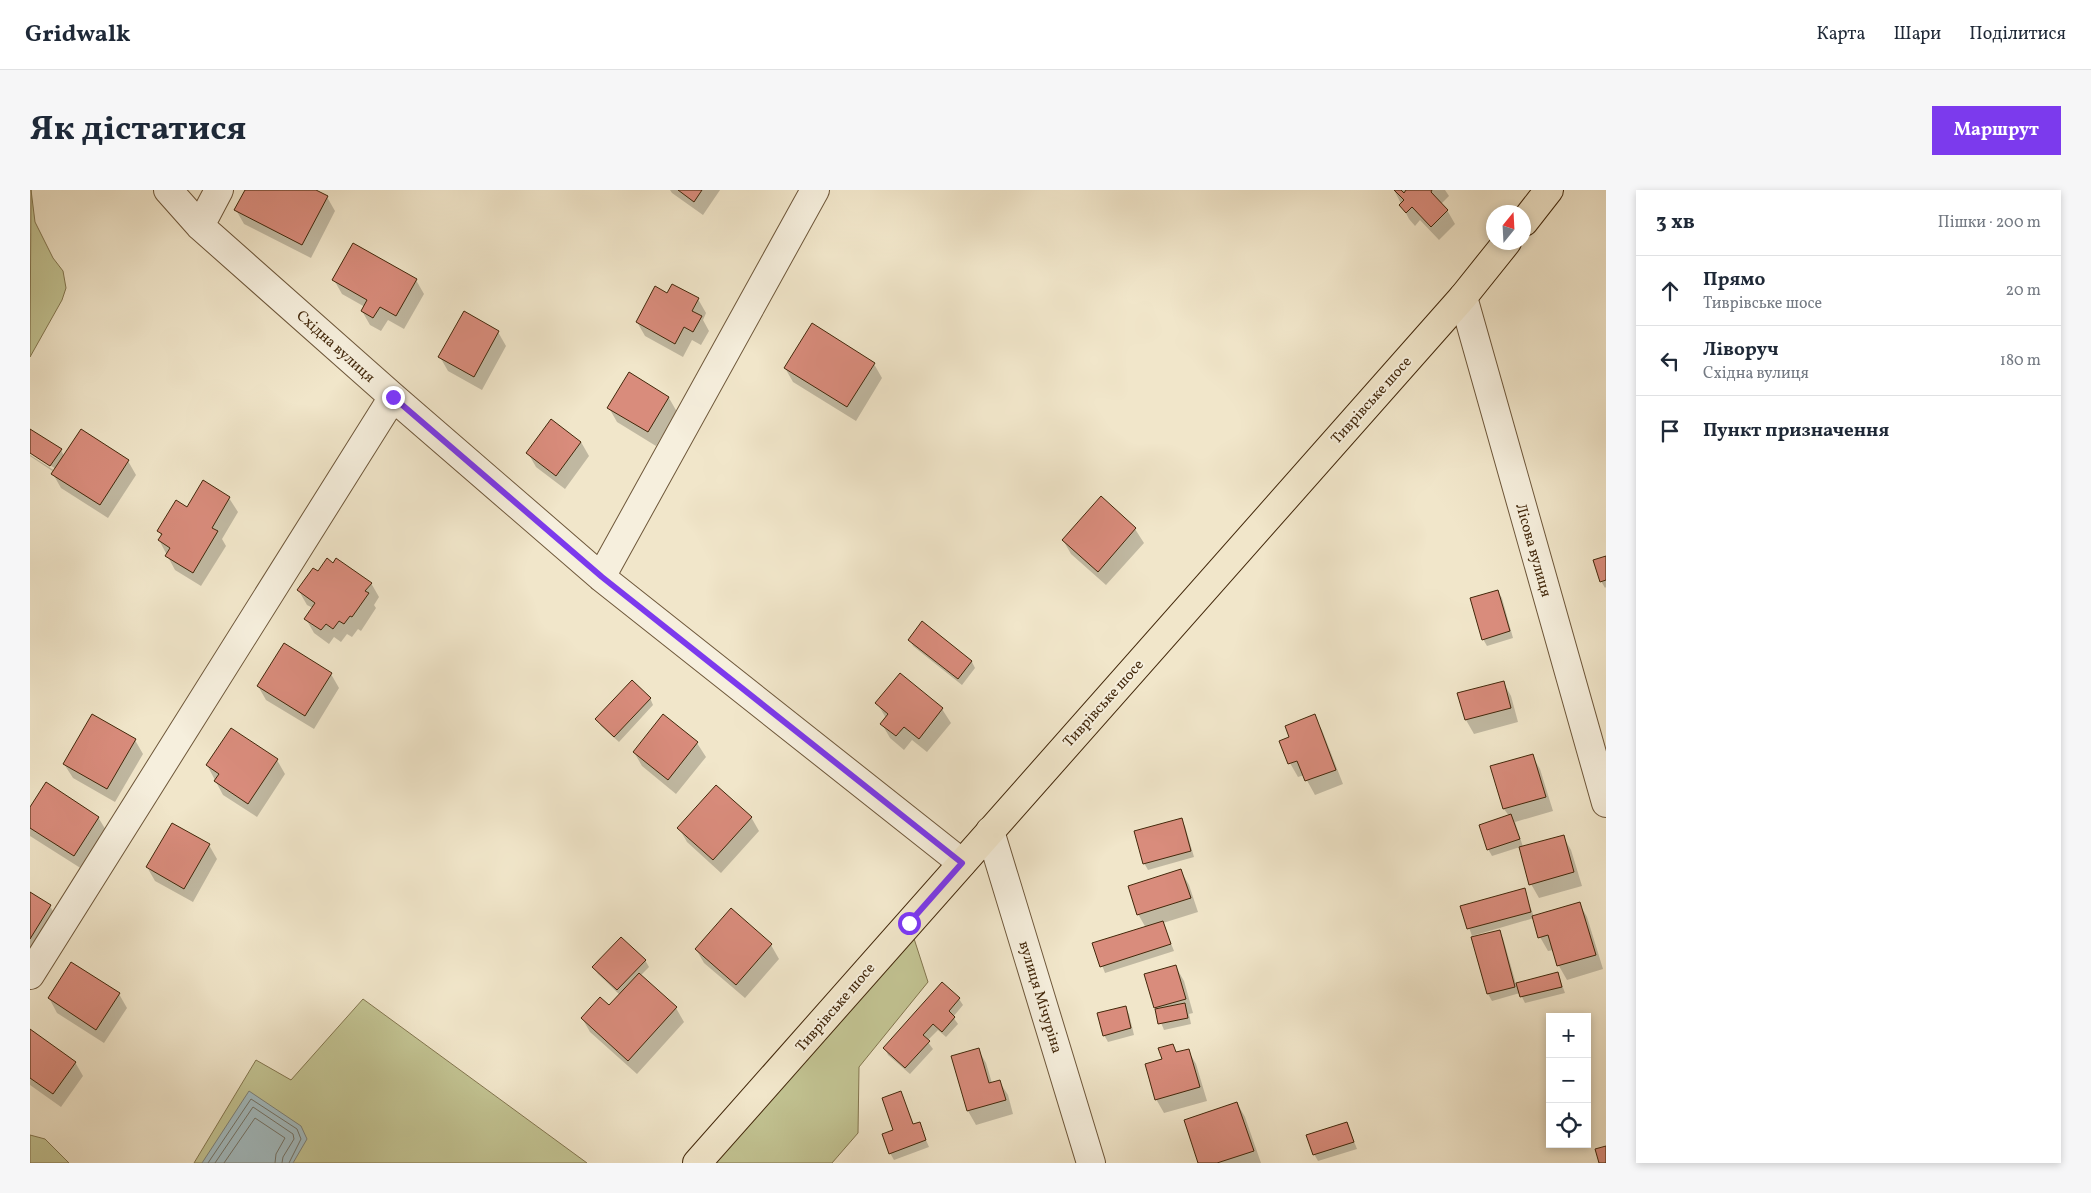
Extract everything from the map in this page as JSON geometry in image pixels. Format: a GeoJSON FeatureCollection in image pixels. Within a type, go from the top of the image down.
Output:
{"type":"FeatureCollection","features":[{"type":"Feature","properties":{"kind":"main road"},"geometry":{"type":"LineString","coordinates":[[1531,213],[1549,190]]}},
{"type":"Feature","properties":{"kind":"main road","name":"Тиврівське шосе"},"geometry":{"type":"LineString","coordinates":[[697,1163],[1463,297],[1501,250]]}},
{"type":"Feature","properties":{"kind":"street","name":"Східна вулиця"},"geometry":{"type":"LineString","coordinates":[[168,190],[200,226],[393,397],[602,577],[962,863]]}},
{"type":"Feature","properties":{"kind":"street"},"geometry":{"type":"LineString","coordinates":[[200,226],[219,190]]}},
{"type":"Feature","properties":{"kind":"street"},"geometry":{"type":"LineString","coordinates":[[602,577],[815,190]]}},
{"type":"Feature","properties":{"kind":"street","name":"Лісова вулиця"},"geometry":{"type":"LineString","coordinates":[[1463,297],[1606,803]]}},
{"type":"Feature","properties":{"kind":"street"},"geometry":{"type":"LineString","coordinates":[[30,975],[393,397]]}},
{"type":"Feature","properties":{"kind":"street","name":"вулиця Мічуріна"},"geometry":{"type":"LineString","coordinates":[[990,831],[1091,1163]]}},
{"type":"Feature","properties":{"kind":"green space"},"geometry":{"type":"Polygon","coordinates":[[[31,190],[35,222],[53,258],[63,271],[66,288],[62,300],[30,357],[31,190]]]}},
{"type":"Feature","properties":{"kind":"green space"},"geometry":{"type":"Polygon","coordinates":[[[909,923],[928,982],[859,1067],[858,1133],[832,1163],[697,1163],[909,923]]]}},
{"type":"Feature","properties":{"kind":"green space"},"geometry":{"type":"Polygon","coordinates":[[[363,999],[587,1163],[194,1163],[256,1060],[291,1080],[363,999]]]}},
{"type":"Feature","properties":{"kind":"green space"},"geometry":{"type":"Polygon","coordinates":[[[30,1135],[45,1139],[69,1163],[30,1163],[30,1135]]]}},
{"type":"Feature","properties":{"kind":"water"},"geometry":{"type":"Polygon","coordinates":[[[249,1091],[301,1126],[307,1139],[293,1163],[202,1163],[249,1091]]]}},
{"type":"Feature","properties":{"kind":"building"},"geometry":{"type":"Polygon","coordinates":[[[245,190],[316,190],[328,196],[302,245],[234,210],[245,190]]]}},
{"type":"Feature","properties":{"kind":"building"},"geometry":{"type":"Polygon","coordinates":[[[678,190],[702,190],[694,202],[678,190]]]}},
{"type":"Feature","properties":{"kind":"building"},"geometry":{"type":"Polygon","coordinates":[[[1394,190],[1401,190],[1404,193],[1406,190],[1432,190],[1431,192],[1448,210],[1431,227],[1412,207],[1406,213],[1399,205],[1404,200],[1394,190]]]}},
{"type":"Feature","properties":{"kind":"building"},"geometry":{"type":"Polygon","coordinates":[[[353,243],[417,279],[396,316],[380,307],[373,318],[361,311],[367,300],[332,280],[353,243]]]}},
{"type":"Feature","properties":{"kind":"building"},"geometry":{"type":"Polygon","coordinates":[[[672,284],[699,298],[692,311],[702,316],[693,332],[684,327],[675,344],[636,322],[655,286],[667,293],[672,284]]]}},
{"type":"Feature","properties":{"kind":"building"},"geometry":{"type":"Polygon","coordinates":[[[464,311],[499,331],[474,377],[438,357],[464,311]]]}},
{"type":"Feature","properties":{"kind":"building"},"geometry":{"type":"Polygon","coordinates":[[[812,323],[875,363],[847,407],[784,368],[812,323]]]}},
{"type":"Feature","properties":{"kind":"building"},"geometry":{"type":"Polygon","coordinates":[[[629,372],[669,397],[648,432],[607,408],[629,372]]]}},
{"type":"Feature","properties":{"kind":"building"},"geometry":{"type":"Polygon","coordinates":[[[551,419],[581,442],[556,476],[526,453],[551,419]]]}},
{"type":"Feature","properties":{"kind":"building"},"geometry":{"type":"Polygon","coordinates":[[[30,429],[62,449],[50,466],[30,453],[30,429]]]}},
{"type":"Feature","properties":{"kind":"building"},"geometry":{"type":"Polygon","coordinates":[[[81,429],[129,460],[100,505],[51,474],[81,429]]]}},
{"type":"Feature","properties":{"kind":"building"},"geometry":{"type":"Polygon","coordinates":[[[203,480],[230,497],[212,528],[218,531],[193,573],[165,556],[170,548],[158,540],[162,534],[157,531],[176,500],[187,507],[203,480]]]}},
{"type":"Feature","properties":{"kind":"building"},"geometry":{"type":"Polygon","coordinates":[[[1101,496],[1136,528],[1098,572],[1062,540],[1101,496]]]}},
{"type":"Feature","properties":{"kind":"building"},"geometry":{"type":"Polygon","coordinates":[[[1606,556],[1606,580],[1600,582],[1593,560],[1606,556]]]}},
{"type":"Feature","properties":{"kind":"building"},"geometry":{"type":"Polygon","coordinates":[[[327,558],[333,563],[336,558],[372,583],[365,591],[369,593],[352,617],[350,616],[344,624],[339,621],[333,629],[326,624],[321,630],[304,619],[315,603],[297,590],[313,568],[318,571],[327,558]]]}},
{"type":"Feature","properties":{"kind":"building"},"geometry":{"type":"Polygon","coordinates":[[[1498,590],[1510,631],[1482,640],[1470,598],[1498,590]]]}},
{"type":"Feature","properties":{"kind":"building"},"geometry":{"type":"Polygon","coordinates":[[[922,621],[972,661],[958,679],[908,640],[922,621]]]}},
{"type":"Feature","properties":{"kind":"building"},"geometry":{"type":"Polygon","coordinates":[[[284,643],[332,673],[305,716],[257,686],[284,643]]]}},
{"type":"Feature","properties":{"kind":"building"},"geometry":{"type":"Polygon","coordinates":[[[900,673],[943,708],[919,739],[904,727],[896,736],[880,724],[888,714],[875,703],[900,673]]]}},
{"type":"Feature","properties":{"kind":"building"},"geometry":{"type":"Polygon","coordinates":[[[632,680],[651,698],[614,737],[595,719],[632,680]]]}},
{"type":"Feature","properties":{"kind":"building"},"geometry":{"type":"Polygon","coordinates":[[[1504,681],[1511,708],[1465,720],[1457,693],[1504,681]]]}},
{"type":"Feature","properties":{"kind":"building"},"geometry":{"type":"Polygon","coordinates":[[[92,714],[136,739],[107,789],[63,764],[92,714]]]}},
{"type":"Feature","properties":{"kind":"building"},"geometry":{"type":"Polygon","coordinates":[[[663,714],[698,742],[668,780],[633,752],[663,714]]]}},
{"type":"Feature","properties":{"kind":"building"},"geometry":{"type":"Polygon","coordinates":[[[1315,714],[1336,770],[1305,781],[1297,761],[1288,764],[1279,741],[1289,737],[1285,726],[1315,714]]]}},
{"type":"Feature","properties":{"kind":"building"},"geometry":{"type":"Polygon","coordinates":[[[231,728],[278,759],[248,804],[214,781],[219,774],[206,765],[231,728]]]}},
{"type":"Feature","properties":{"kind":"building"},"geometry":{"type":"Polygon","coordinates":[[[1533,754],[1546,797],[1503,809],[1490,766],[1533,754]]]}},
{"type":"Feature","properties":{"kind":"building"},"geometry":{"type":"Polygon","coordinates":[[[46,782],[99,817],[74,856],[30,828],[30,807],[46,782]]]}},
{"type":"Feature","properties":{"kind":"building"},"geometry":{"type":"Polygon","coordinates":[[[716,785],[752,817],[713,860],[677,828],[716,785]]]}},
{"type":"Feature","properties":{"kind":"building"},"geometry":{"type":"Polygon","coordinates":[[[1511,814],[1520,839],[1487,850],[1479,825],[1511,814]]]}},
{"type":"Feature","properties":{"kind":"building"},"geometry":{"type":"Polygon","coordinates":[[[1182,818],[1191,851],[1143,864],[1134,831],[1182,818]]]}},
{"type":"Feature","properties":{"kind":"building"},"geometry":{"type":"Polygon","coordinates":[[[172,823],[210,844],[184,889],[146,867],[172,823]]]}},
{"type":"Feature","properties":{"kind":"building"},"geometry":{"type":"Polygon","coordinates":[[[1564,835],[1574,872],[1529,885],[1519,847],[1564,835]]]}},
{"type":"Feature","properties":{"kind":"building"},"geometry":{"type":"Polygon","coordinates":[[[1181,869],[1191,898],[1137,915],[1128,886],[1181,869]]]}},
{"type":"Feature","properties":{"kind":"building"},"geometry":{"type":"Polygon","coordinates":[[[1525,888],[1531,912],[1467,929],[1460,906],[1525,888]]]}},
{"type":"Feature","properties":{"kind":"building"},"geometry":{"type":"Polygon","coordinates":[[[30,892],[51,905],[30,939],[30,892]]]}},
{"type":"Feature","properties":{"kind":"building"},"geometry":{"type":"Polygon","coordinates":[[[1580,902],[1596,955],[1557,966],[1548,935],[1538,938],[1532,916],[1580,902]]]}},
{"type":"Feature","properties":{"kind":"building"},"geometry":{"type":"Polygon","coordinates":[[[731,908],[772,944],[736,985],[695,949],[731,908]]]}},
{"type":"Feature","properties":{"kind":"building"},"geometry":{"type":"Polygon","coordinates":[[[1163,921],[1171,944],[1100,967],[1092,943],[1163,921]]]}},
{"type":"Feature","properties":{"kind":"building"},"geometry":{"type":"Polygon","coordinates":[[[1500,930],[1515,987],[1487,994],[1471,937],[1500,930]]]}},
{"type":"Feature","properties":{"kind":"building"},"geometry":{"type":"Polygon","coordinates":[[[621,937],[646,960],[617,990],[592,967],[621,937]]]}},
{"type":"Feature","properties":{"kind":"building"},"geometry":{"type":"Polygon","coordinates":[[[71,962],[120,993],[96,1030],[48,998],[71,962]]]}},
{"type":"Feature","properties":{"kind":"building"},"geometry":{"type":"Polygon","coordinates":[[[1176,965],[1186,999],[1154,1008],[1144,974],[1176,965]]]}},
{"type":"Feature","properties":{"kind":"building"},"geometry":{"type":"Polygon","coordinates":[[[1558,972],[1562,987],[1520,997],[1516,983],[1558,972]]]}},
{"type":"Feature","properties":{"kind":"building"},"geometry":{"type":"Polygon","coordinates":[[[639,973],[677,1007],[628,1061],[581,1018],[600,997],[609,1005],[639,973]]]}},
{"type":"Feature","properties":{"kind":"building"},"geometry":{"type":"Polygon","coordinates":[[[942,982],[960,998],[949,1011],[955,1017],[942,1032],[933,1024],[923,1035],[930,1041],[905,1068],[883,1048],[942,982]]]}},
{"type":"Feature","properties":{"kind":"building"},"geometry":{"type":"Polygon","coordinates":[[[1185,1003],[1188,1018],[1158,1024],[1155,1009],[1185,1003]]]}},
{"type":"Feature","properties":{"kind":"building"},"geometry":{"type":"Polygon","coordinates":[[[1126,1006],[1131,1028],[1103,1036],[1097,1013],[1126,1006]]]}},
{"type":"Feature","properties":{"kind":"building"},"geometry":{"type":"Polygon","coordinates":[[[30,1029],[76,1062],[53,1094],[30,1078],[30,1029]]]}},
{"type":"Feature","properties":{"kind":"building"},"geometry":{"type":"Polygon","coordinates":[[[1173,1044],[1176,1052],[1189,1049],[1200,1087],[1155,1100],[1145,1064],[1162,1059],[1158,1048],[1173,1044]]]}},
{"type":"Feature","properties":{"kind":"building"},"geometry":{"type":"Polygon","coordinates":[[[979,1048],[989,1083],[1000,1080],[1006,1100],[967,1111],[951,1056],[979,1048]]]}},
{"type":"Feature","properties":{"kind":"building"},"geometry":{"type":"Polygon","coordinates":[[[901,1091],[913,1124],[920,1122],[926,1140],[889,1154],[882,1134],[893,1130],[882,1098],[901,1091]]]}},
{"type":"Feature","properties":{"kind":"building"},"geometry":{"type":"Polygon","coordinates":[[[1237,1102],[1254,1151],[1217,1163],[1198,1163],[1184,1120],[1237,1102]]]}},
{"type":"Feature","properties":{"kind":"building"},"geometry":{"type":"Polygon","coordinates":[[[1347,1122],[1354,1142],[1313,1155],[1306,1135],[1347,1122]]]}},
{"type":"Feature","properties":{"kind":"building"},"geometry":{"type":"Polygon","coordinates":[[[1606,1146],[1606,1163],[1599,1163],[1595,1149],[1606,1146]]]}},
{"type":"Feature","properties":{"kind":"route"},"geometry":{"type":"LineString","coordinates":[[393,397],[602,577],[962,863],[909,923]]}}]}
